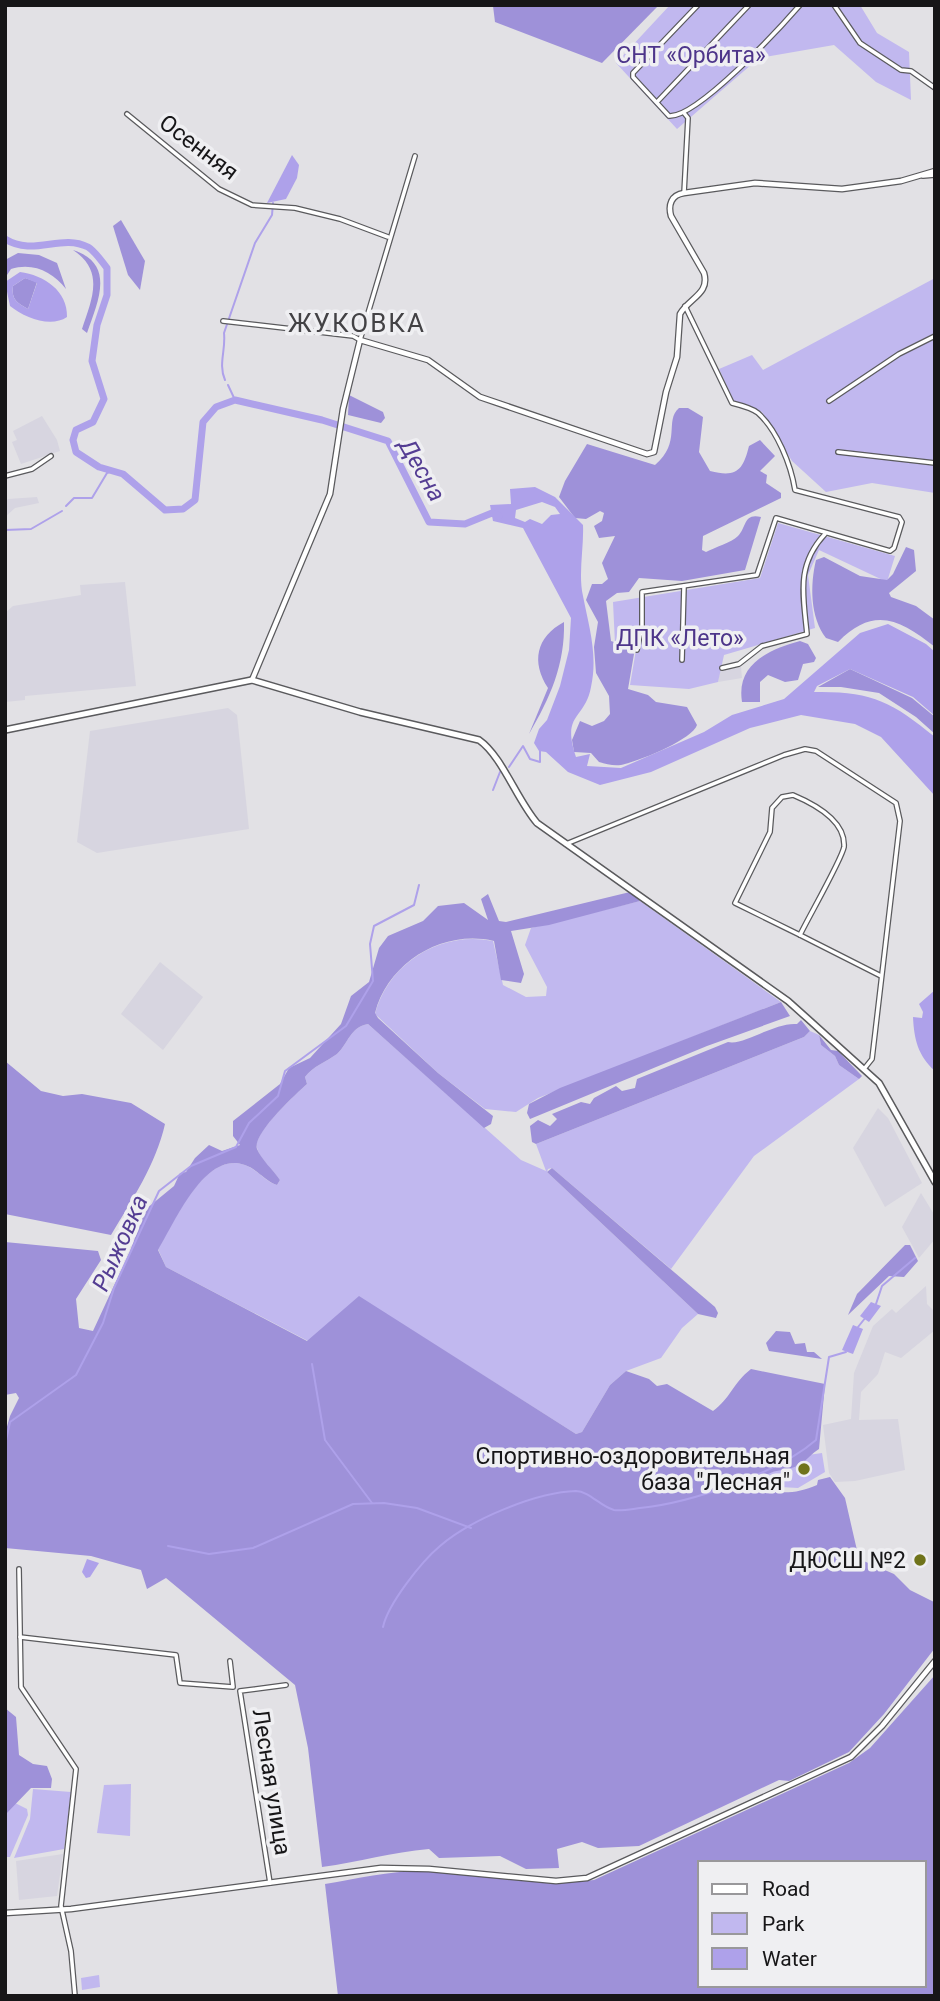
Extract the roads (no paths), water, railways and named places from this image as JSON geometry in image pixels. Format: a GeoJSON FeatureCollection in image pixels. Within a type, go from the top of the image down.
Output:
{"type":"FeatureCollection","features":[{"type":"Feature","properties":{"kind":"main road"},"geometry":{"type":"LineString","coordinates":[[5,730],[252,680],[360,712],[479,740],[491,752],[522,806],[537,823],[788,1001],[878,1083],[935,1182]]}},
{"type":"Feature","properties":{"kind":"street"},"geometry":{"type":"LineString","coordinates":[[698,5],[633,73],[633,77],[669,116],[684,113],[752,59],[800,5]]}},
{"type":"Feature","properties":{"kind":"street"},"geometry":{"type":"LineString","coordinates":[[657,102],[749,5]]}},
{"type":"Feature","properties":{"kind":"street"},"geometry":{"type":"LineString","coordinates":[[834,5],[860,43],[901,70],[911,71],[935,89]]}},
{"type":"Feature","properties":{"kind":"street"},"geometry":{"type":"LineString","coordinates":[[684,113],[688,118],[684,193]]}},
{"type":"Feature","properties":{"kind":"street","name":"Осенняя"},"geometry":{"type":"LineString","coordinates":[[127,114],[219,188],[253,205],[295,208],[329,216],[388,237]]}},
{"type":"Feature","properties":{"kind":"street"},"geometry":{"type":"LineString","coordinates":[[252,680],[330,494],[343,409],[360,340],[388,237],[415,156]]}},
{"type":"Feature","properties":{"kind":"street"},"geometry":{"type":"LineString","coordinates":[[654,452],[666,393],[677,357],[679,319],[685,306],[704,290],[706,280],[671,216],[671,201],[684,193],[755,183],[842,189],[935,173]]}},
{"type":"Feature","properties":{"kind":"street"},"geometry":{"type":"LineString","coordinates":[[638,650],[642,626],[642,592],[757,575],[776,519],[890,551],[894,548],[902,520],[795,490],[783,452],[758,412],[732,403],[685,306]]}},
{"type":"Feature","properties":{"kind":"street"},"geometry":{"type":"LineString","coordinates":[[223,321],[353,337],[428,360],[480,397],[647,454],[654,452]]}},
{"type":"Feature","properties":{"kind":"street"},"geometry":{"type":"LineString","coordinates":[[829,401],[899,354],[935,336]]}},
{"type":"Feature","properties":{"kind":"street"},"geometry":{"type":"LineString","coordinates":[[654,452],[659,458]]}},
{"type":"Feature","properties":{"kind":"street"},"geometry":{"type":"LineString","coordinates":[[838,452],[935,463]]}},
{"type":"Feature","properties":{"kind":"street"},"geometry":{"type":"LineString","coordinates":[[5,476],[32,470],[51,456]]}},
{"type":"Feature","properties":{"kind":"street"},"geometry":{"type":"LineString","coordinates":[[722,668],[739,664],[762,646],[807,634],[805,569],[811,549],[825,534]]}},
{"type":"Feature","properties":{"kind":"street"},"geometry":{"type":"LineString","coordinates":[[682,660],[684,586]]}},
{"type":"Feature","properties":{"kind":"street"},"geometry":{"type":"LineString","coordinates":[[566,844],[784,755],[805,749],[816,751],[896,803],[900,821],[872,1059],[864,1070]]}},
{"type":"Feature","properties":{"kind":"street"},"geometry":{"type":"LineString","coordinates":[[800,935],[844,847],[840,830],[822,810],[793,795],[782,797],[772,808],[770,832],[735,903],[881,976]]}},
{"type":"Feature","properties":{"kind":"street"},"geometry":{"type":"LineString","coordinates":[[19,1569],[21,1687],[76,1769],[61,1910],[71,1951],[75,1996]]}},
{"type":"Feature","properties":{"kind":"street"},"geometry":{"type":"LineString","coordinates":[[20,1637],[176,1655],[180,1683],[213,1688],[233,1687],[230,1661]]}},
{"type":"Feature","properties":{"kind":"street"},"geometry":{"type":"LineString","coordinates":[[5,1913],[61,1910],[353,1870],[408,1867],[556,1881],[597,1875],[852,1757],[882,1726],[935,1661]]}},
{"type":"Feature","properties":{"kind":"street","name":"Лесная улица"},"geometry":{"type":"LineString","coordinates":[[271,1883],[240,1691],[286,1685]]}},
{"type":"Feature","properties":{"kind":"water"},"geometry":{"type":"Polygon","coordinates":[[[292,155],[299,165],[297,178],[286,199],[267,203],[292,155]]]}},
{"type":"Feature","properties":{"kind":"water"},"geometry":{"type":"Polygon","coordinates":[[[20,272],[46,281],[59,292],[67,317],[46,322],[23,314],[10,306],[5,282],[20,272]],[[25,278],[13,286],[16,300],[28,309],[37,283],[25,278]]]}},
{"type":"Feature","properties":{"kind":"water"},"geometry":{"type":"Polygon","coordinates":[[[535,487],[555,497],[583,525],[582,588],[594,664],[588,698],[571,732],[576,757],[590,754],[587,766],[621,768],[704,732],[732,715],[784,699],[860,633],[888,624],[926,644],[935,652],[935,716],[913,697],[850,669],[817,686],[814,692],[866,696],[906,715],[935,737],[935,796],[881,737],[855,724],[801,715],[750,728],[651,772],[600,785],[568,772],[546,752],[539,751],[534,743],[539,729],[547,720],[560,686],[569,650],[571,618],[523,528],[493,521],[490,505],[511,504],[510,489],[535,487]],[[542,502],[516,510],[515,518],[525,522],[530,519],[542,524],[551,515],[560,514],[555,507],[542,502]]]}},
{"type":"Feature","properties":{"kind":"water"},"geometry":{"type":"Polygon","coordinates":[[[935,990],[935,1071],[918,1047],[913,1017],[922,1018],[923,1012],[919,1004],[935,990]]]}},
{"type":"Feature","properties":{"kind":"water"},"geometry":{"type":"Polygon","coordinates":[[[871,1302],[881,1306],[869,1322],[860,1316],[871,1302]]]}},
{"type":"Feature","properties":{"kind":"water"},"geometry":{"type":"Polygon","coordinates":[[[853,1325],[863,1329],[853,1354],[842,1350],[853,1325]]]}},
{"type":"Feature","properties":{"kind":"water"},"geometry":{"type":"Polygon","coordinates":[[[87,1559],[99,1563],[90,1577],[86,1578],[82,1572],[87,1559]]]}},
{"type":"Feature","properties":{"kind":"waterway"},"geometry":{"type":"LineString","coordinates":[[225,380],[222,368],[224,333],[255,243],[272,215],[273,203]]}},
{"type":"Feature","properties":{"kind":"waterway","name":"Десна"},"geometry":{"type":"LineString","coordinates":[[5,239],[26,246],[78,243],[91,249],[107,268],[107,295],[97,325],[92,361],[104,399],[93,422],[76,430],[73,440],[76,452],[99,467],[123,474],[165,510],[183,509],[195,500],[203,422],[216,407],[235,400],[322,420],[388,441],[429,522],[465,524],[492,513],[499,516]]}},
{"type":"Feature","properties":{"kind":"waterway"},"geometry":{"type":"LineString","coordinates":[[228,385],[235,400]]}},
{"type":"Feature","properties":{"kind":"waterway"},"geometry":{"type":"LineString","coordinates":[[66,506],[74,498],[92,498],[107,473],[112,471]]}},
{"type":"Feature","properties":{"kind":"waterway"},"geometry":{"type":"LineString","coordinates":[[5,530],[31,529],[62,511]]}},
{"type":"Feature","properties":{"kind":"waterway","name":"Рыжовка"},"geometry":{"type":"LineString","coordinates":[[509,767],[523,746],[530,759],[540,762],[540,749]]}},
{"type":"Feature","properties":{"kind":"waterway","name":"Рыжовка"},"geometry":{"type":"LineString","coordinates":[[493,790],[500,772]]}},
{"type":"Feature","properties":{"kind":"waterway","name":"Рыжовка"},"geometry":{"type":"LineString","coordinates":[[5,1445],[10,1422],[76,1375],[103,1323],[114,1288],[159,1191],[191,1166],[236,1147],[249,1123],[278,1096],[285,1071],[346,1026],[373,981],[370,944],[374,926],[414,905],[419,885]]}},
{"type":"Feature","properties":{"kind":"waterway"},"geometry":{"type":"LineString","coordinates":[[876,1304],[882,1286],[915,1258]]}},
{"type":"Feature","properties":{"kind":"waterway"},"geometry":{"type":"LineString","coordinates":[[858,1327],[866,1317]]}},
{"type":"Feature","properties":{"kind":"waterway"},"geometry":{"type":"LineString","coordinates":[[383,1627],[398,1595],[432,1553],[453,1536],[504,1509],[542,1496],[576,1491],[614,1510],[661,1505],[708,1493],[780,1464],[816,1440],[829,1357],[846,1352]]}},
{"type":"Feature","properties":{"kind":"waterway"},"geometry":{"type":"LineString","coordinates":[[312,1364],[325,1440],[372,1503]]}},
{"type":"Feature","properties":{"kind":"waterway"},"geometry":{"type":"LineString","coordinates":[[168,1546],[209,1554],[253,1548],[353,1504],[384,1503],[417,1508],[471,1528]]}},
{"type":"Feature","properties":{"kind":"place","name":"Спортивно-оздоровительная база \"Лесная\""},"geometry":{"type":"Point","coordinates":[804,1469]}},
{"type":"Feature","properties":{"kind":"place","name":"ДЮСШ №2"},"geometry":{"type":"Point","coordinates":[920,1560]}},
{"type":"Feature","properties":{"kind":"district","name":"ЖУКОВКА"},"geometry":{"type":"Point","coordinates":[357,323]}},
{"type":"Feature","properties":{"kind":"park label","name":"СНТ «Орбита»"},"geometry":{"type":"Point","coordinates":[691,55]}},
{"type":"Feature","properties":{"kind":"park label","name":"ДПК «Лето»"},"geometry":{"type":"Point","coordinates":[680,638]}}]}
